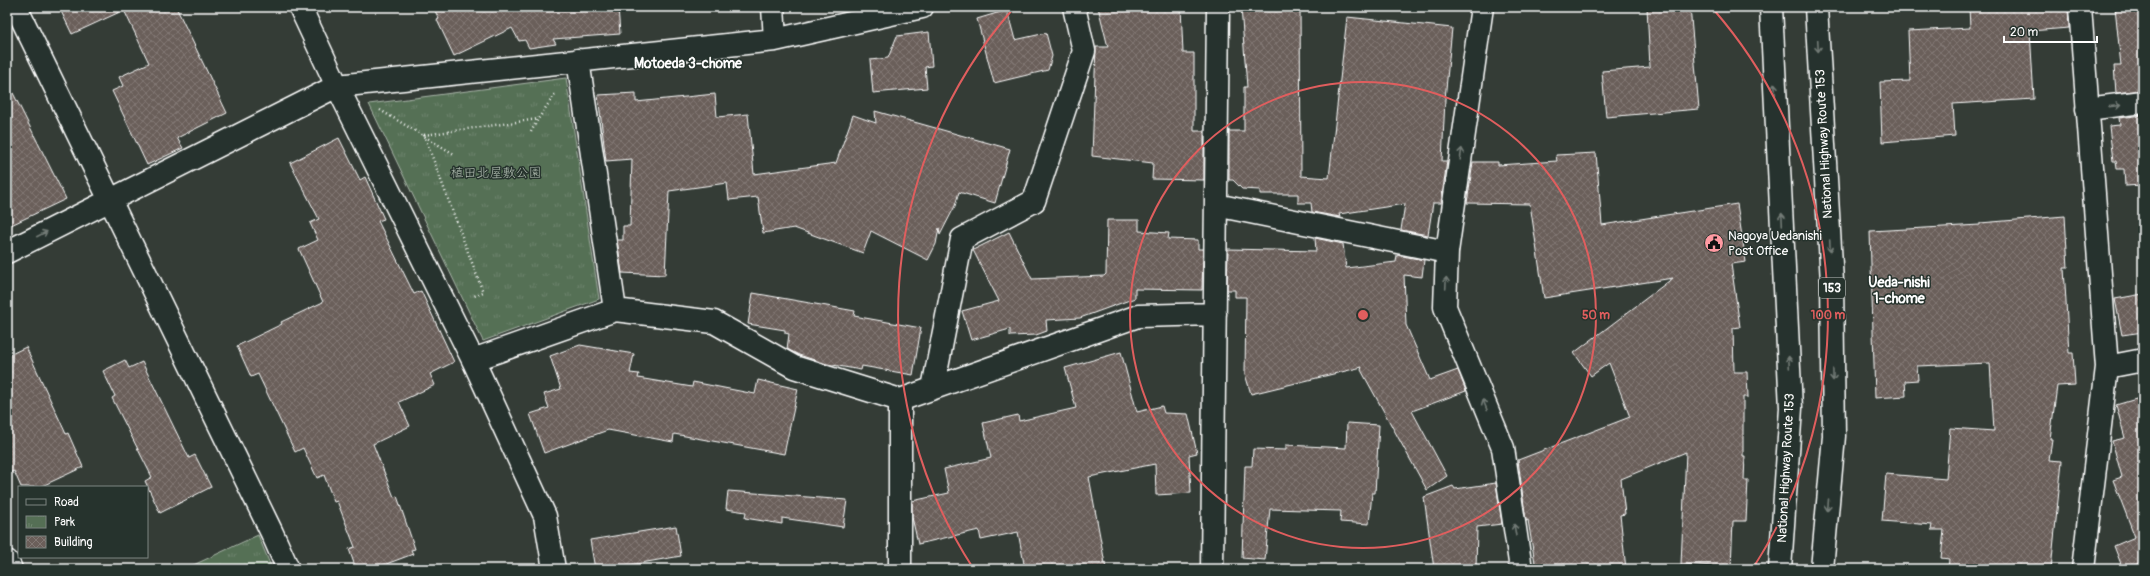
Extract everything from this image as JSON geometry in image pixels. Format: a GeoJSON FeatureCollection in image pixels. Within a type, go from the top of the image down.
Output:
{"type":"FeatureCollection","features":[{"type":"Feature","properties":{"kind":"main road"},"geometry":{"type":"LineString","coordinates":[[16,7],[272,533],[288,569]]}},
{"type":"Feature","properties":{"kind":"main road"},"geometry":{"type":"LineString","coordinates":[[300,7],[337,86],[473,360],[545,516],[554,569]]}},
{"type":"Feature","properties":{"kind":"main road"},"geometry":{"type":"LineString","coordinates":[[773,7],[774,40]]}},
{"type":"Feature","properties":{"kind":"main road"},"geometry":{"type":"LineString","coordinates":[[7,252],[337,86],[774,40],[922,7]]}},
{"type":"Feature","properties":{"kind":"main road"},"geometry":{"type":"LineString","coordinates":[[933,388],[962,239],[1034,201],[1084,51],[1074,7]]}},
{"type":"Feature","properties":{"kind":"main road"},"geometry":{"type":"LineString","coordinates":[[1212,569],[1218,7]]}},
{"type":"Feature","properties":{"kind":"main road"},"geometry":{"type":"LineString","coordinates":[[1482,7],[1447,252],[1445,307],[1503,448],[1521,569]]}},
{"type":"Feature","properties":{"kind":"main road","name":"National Highway Route 153"},"geometry":{"type":"LineString","coordinates":[[1771,7],[1791,408],[1780,569]]}},
{"type":"Feature","properties":{"kind":"main road","name":"National Highway Route 153"},"geometry":{"type":"LineString","coordinates":[[1816,7],[1832,290],[1834,436],[1822,569]]}},
{"type":"Feature","properties":{"kind":"main road"},"geometry":{"type":"LineString","coordinates":[[2080,7],[2107,367],[2083,569]]}},
{"type":"Feature","properties":{"kind":"main road"},"geometry":{"type":"LineString","coordinates":[[578,60],[616,310]]}},
{"type":"Feature","properties":{"kind":"main road"},"geometry":{"type":"LineString","coordinates":[[2087,109],[2143,102]]}},
{"type":"Feature","properties":{"kind":"main road"},"geometry":{"type":"LineString","coordinates":[[1216,205],[1447,252]]}},
{"type":"Feature","properties":{"kind":"main road"},"geometry":{"type":"LineString","coordinates":[[473,360],[616,310],[714,322],[794,367],[900,400],[1138,316],[1215,314]]}},
{"type":"Feature","properties":{"kind":"main road"},"geometry":{"type":"LineString","coordinates":[[2107,367],[2143,360]]}},
{"type":"Feature","properties":{"kind":"main road"},"geometry":{"type":"LineString","coordinates":[[900,400],[900,569]]}},
{"type":"Feature","properties":{"kind":"main road"},"geometry":{"type":"LineString","coordinates":[[7,561],[11,569]]}},
{"type":"Feature","properties":{"kind":"path"},"geometry":{"type":"LineString","coordinates":[[531,132],[538,119],[578,60]]}},
{"type":"Feature","properties":{"kind":"path"},"geometry":{"type":"LineString","coordinates":[[424,135],[538,119]]}},
{"type":"Feature","properties":{"kind":"path"},"geometry":{"type":"LineString","coordinates":[[424,135],[483,292],[447,308]]}},
{"type":"Feature","properties":{"kind":"path"},"geometry":{"type":"LineString","coordinates":[[424,135],[454,154]]}},
{"type":"Feature","properties":{"kind":"green space","name":"植田北屋敷公園"},"geometry":{"type":"Polygon","coordinates":[[[566,78],[599,299],[483,341],[369,104],[566,78]]]}},
{"type":"Feature","properties":{"kind":"green space"},"geometry":{"type":"Polygon","coordinates":[[[258,535],[272,569],[185,569],[258,535]]]}},
{"type":"Feature","properties":{"kind":"building"},"geometry":{"type":"Polygon","coordinates":[[[59,7],[176,7],[227,113],[177,138],[183,148],[147,165],[112,91],[123,86],[119,77],[149,63],[124,10],[72,34],[59,7]]]}},
{"type":"Feature","properties":{"kind":"building"},"geometry":{"type":"Polygon","coordinates":[[[433,7],[618,7],[620,34],[553,39],[556,44],[529,48],[525,40],[519,41],[512,28],[454,56],[437,20],[439,19],[433,7]]]}},
{"type":"Feature","properties":{"kind":"building"},"geometry":{"type":"Polygon","coordinates":[[[1098,7],[1181,7],[1183,53],[1194,53],[1194,131],[1204,131],[1204,180],[1152,179],[1153,163],[1092,156],[1096,47],[1108,47],[1098,7]]]}},
{"type":"Feature","properties":{"kind":"building"},"geometry":{"type":"Polygon","coordinates":[[[1241,7],[1300,7],[1301,176],[1329,178],[1347,17],[1452,28],[1445,99],[1442,161],[1447,161],[1441,203],[1433,203],[1428,235],[1401,230],[1405,204],[1339,214],[1340,217],[1312,212],[1311,203],[1298,203],[1298,194],[1260,194],[1260,190],[1242,189],[1233,180],[1229,180],[1229,131],[1244,131],[1244,87],[1247,87],[1241,7]]]}},
{"type":"Feature","properties":{"kind":"building"},"geometry":{"type":"Polygon","coordinates":[[[1647,7],[1690,7],[1699,109],[1606,117],[1602,71],[1650,67],[1647,7]]]}},
{"type":"Feature","properties":{"kind":"building"},"geometry":{"type":"Polygon","coordinates":[[[1969,7],[2068,7],[2069,28],[2030,31],[2034,99],[1953,104],[1955,136],[1882,142],[1880,82],[1910,81],[1908,31],[1970,28],[1969,7]]]}},
{"type":"Feature","properties":{"kind":"building"},"geometry":{"type":"Polygon","coordinates":[[[2115,7],[2143,7],[2143,90],[2116,93],[2114,66],[2121,66],[2115,7]]]}},
{"type":"Feature","properties":{"kind":"building"},"geometry":{"type":"Polygon","coordinates":[[[1007,10],[1015,40],[1046,33],[1052,56],[1048,70],[994,83],[977,19],[1007,10]]]}},
{"type":"Feature","properties":{"kind":"building"},"geometry":{"type":"Polygon","coordinates":[[[929,32],[932,66],[925,67],[927,88],[873,93],[870,60],[888,58],[897,36],[929,32]]]}},
{"type":"Feature","properties":{"kind":"building"},"geometry":{"type":"Polygon","coordinates":[[[7,81],[66,199],[7,227],[7,81]]]}},
{"type":"Feature","properties":{"kind":"building"},"geometry":{"type":"Polygon","coordinates":[[[636,93],[636,102],[715,94],[717,117],[748,114],[754,174],[836,163],[853,115],[876,123],[875,111],[1010,149],[995,203],[959,192],[955,206],[940,235],[939,228],[936,244],[928,260],[871,231],[863,253],[794,228],[763,233],[758,197],[729,200],[727,183],[669,191],[665,275],[622,273],[617,240],[623,240],[623,226],[630,226],[632,159],[606,161],[598,95],[636,93]]]}},
{"type":"Feature","properties":{"kind":"building"},"geometry":{"type":"Polygon","coordinates":[[[2143,115],[2143,185],[2125,186],[2124,169],[2117,169],[2116,161],[2113,161],[2109,126],[2120,125],[2119,118],[2143,115]]]}},
{"type":"Feature","properties":{"kind":"building"},"geometry":{"type":"Polygon","coordinates":[[[339,138],[360,180],[365,177],[384,219],[378,221],[414,294],[421,291],[454,362],[430,374],[435,385],[399,402],[410,426],[373,444],[394,497],[397,496],[415,549],[411,550],[413,554],[373,569],[356,569],[349,549],[355,547],[337,501],[334,502],[324,475],[317,478],[303,448],[295,452],[258,374],[251,377],[237,346],[282,324],[281,322],[323,302],[299,249],[318,240],[310,223],[319,219],[290,163],[339,138]]]}},
{"type":"Feature","properties":{"kind":"building"},"geometry":{"type":"Polygon","coordinates":[[[1596,153],[1602,225],[1737,204],[1746,262],[1731,264],[1740,327],[1733,328],[1734,372],[1747,372],[1748,397],[1743,397],[1743,456],[1745,456],[1744,480],[1748,480],[1746,521],[1733,521],[1731,567],[1681,564],[1686,452],[1621,479],[1625,514],[1620,515],[1626,569],[1536,569],[1528,520],[1526,521],[1518,460],[1630,417],[1609,363],[1591,376],[1574,353],[1673,278],[1544,298],[1530,204],[1467,203],[1473,162],[1498,162],[1498,165],[1557,161],[1556,155],[1596,153]]]}},
{"type":"Feature","properties":{"kind":"building"},"geometry":{"type":"Polygon","coordinates":[[[2065,216],[2068,268],[2064,268],[2069,353],[2073,353],[2075,385],[2057,386],[2050,439],[2052,439],[2049,460],[2062,461],[2051,569],[1948,569],[1949,559],[1941,558],[1944,530],[1931,530],[1932,525],[1882,521],[1886,474],[1946,479],[1950,428],[1994,431],[1990,363],[1917,366],[1918,380],[1905,381],[1906,396],[1875,398],[1870,231],[1980,225],[1980,223],[2065,216]]]}},
{"type":"Feature","properties":{"kind":"building"},"geometry":{"type":"Polygon","coordinates":[[[1107,220],[1139,220],[1139,231],[1169,233],[1168,239],[1198,240],[1198,249],[1203,249],[1202,290],[1135,289],[1135,298],[1080,318],[1046,320],[1047,331],[1036,335],[1010,336],[1010,329],[971,340],[962,311],[999,301],[973,250],[1009,232],[1032,279],[1104,276],[1106,274],[1107,220]]]}},
{"type":"Feature","properties":{"kind":"building"},"geometry":{"type":"Polygon","coordinates":[[[1315,238],[1343,244],[1346,268],[1396,262],[1397,255],[1424,260],[1422,277],[1404,275],[1406,325],[1430,380],[1458,370],[1466,391],[1412,411],[1447,476],[1427,490],[1361,370],[1362,367],[1251,394],[1245,374],[1246,297],[1235,297],[1235,290],[1227,290],[1228,249],[1316,251],[1315,238]]]}},
{"type":"Feature","properties":{"kind":"building"},"geometry":{"type":"Polygon","coordinates":[[[753,293],[855,311],[854,316],[921,328],[913,375],[862,366],[861,370],[827,364],[799,355],[787,349],[789,334],[785,333],[785,330],[748,324],[753,293]]]}},
{"type":"Feature","properties":{"kind":"building"},"geometry":{"type":"Polygon","coordinates":[[[2143,294],[2143,332],[2122,335],[2115,299],[2143,294]]]}},
{"type":"Feature","properties":{"kind":"building"},"geometry":{"type":"Polygon","coordinates":[[[580,345],[634,354],[630,373],[639,374],[638,378],[692,387],[693,382],[755,394],[758,380],[798,389],[784,454],[674,434],[673,442],[608,430],[544,453],[530,414],[549,408],[544,394],[561,389],[550,356],[580,345]]]}},
{"type":"Feature","properties":{"kind":"building"},"geometry":{"type":"Polygon","coordinates":[[[26,347],[83,467],[42,486],[21,486],[14,471],[7,474],[7,356],[26,347]]]}},
{"type":"Feature","properties":{"kind":"building"},"geometry":{"type":"Polygon","coordinates":[[[1121,352],[1137,412],[1162,406],[1164,413],[1188,414],[1197,453],[1189,455],[1191,493],[1156,495],[1155,464],[1089,477],[1106,569],[1025,569],[1018,532],[981,540],[979,530],[918,544],[912,517],[912,501],[949,493],[944,469],[991,458],[983,423],[1018,415],[1019,421],[1076,408],[1065,368],[1121,352]]]}},
{"type":"Feature","properties":{"kind":"building"},"geometry":{"type":"Polygon","coordinates":[[[125,360],[129,368],[142,362],[189,458],[195,455],[211,487],[160,513],[145,481],[152,477],[112,398],[115,396],[103,371],[125,360]]]}},
{"type":"Feature","properties":{"kind":"building"},"geometry":{"type":"Polygon","coordinates":[[[2143,397],[2143,562],[2123,569],[2114,546],[2135,537],[2113,480],[2122,477],[2112,441],[2125,438],[2116,405],[2143,397]]]}},
{"type":"Feature","properties":{"kind":"building"},"geometry":{"type":"Polygon","coordinates":[[[1347,423],[1379,425],[1375,493],[1372,493],[1369,524],[1340,522],[1341,511],[1270,509],[1265,560],[1242,558],[1245,466],[1252,466],[1253,449],[1286,450],[1286,445],[1346,448],[1347,423]]]}},
{"type":"Feature","properties":{"kind":"building"},"geometry":{"type":"Polygon","coordinates":[[[1496,483],[1502,524],[1477,527],[1476,569],[1434,569],[1424,497],[1453,486],[1455,489],[1496,483]]]}},
{"type":"Feature","properties":{"kind":"building"},"geometry":{"type":"Polygon","coordinates":[[[728,491],[847,500],[843,527],[782,518],[782,524],[745,518],[746,512],[726,509],[728,491]]]}},
{"type":"Feature","properties":{"kind":"building"},"geometry":{"type":"Polygon","coordinates":[[[676,526],[681,556],[607,569],[595,569],[590,540],[676,526]]]}},
{"type":"Feature","properties":{"kind":"place","name":"Nagoya Uedanishi Post Office"},"geometry":{"type":"Point","coordinates":[1714,243]}},
{"type":"Feature","properties":{"kind":"district","name":"Motoeda 3-chome"},"geometry":{"type":"Point","coordinates":[688,63]}},
{"type":"Feature","properties":{"kind":"district","name":"Ueda-nishi 1-chome"},"geometry":{"type":"Point","coordinates":[1899,290]}}]}
